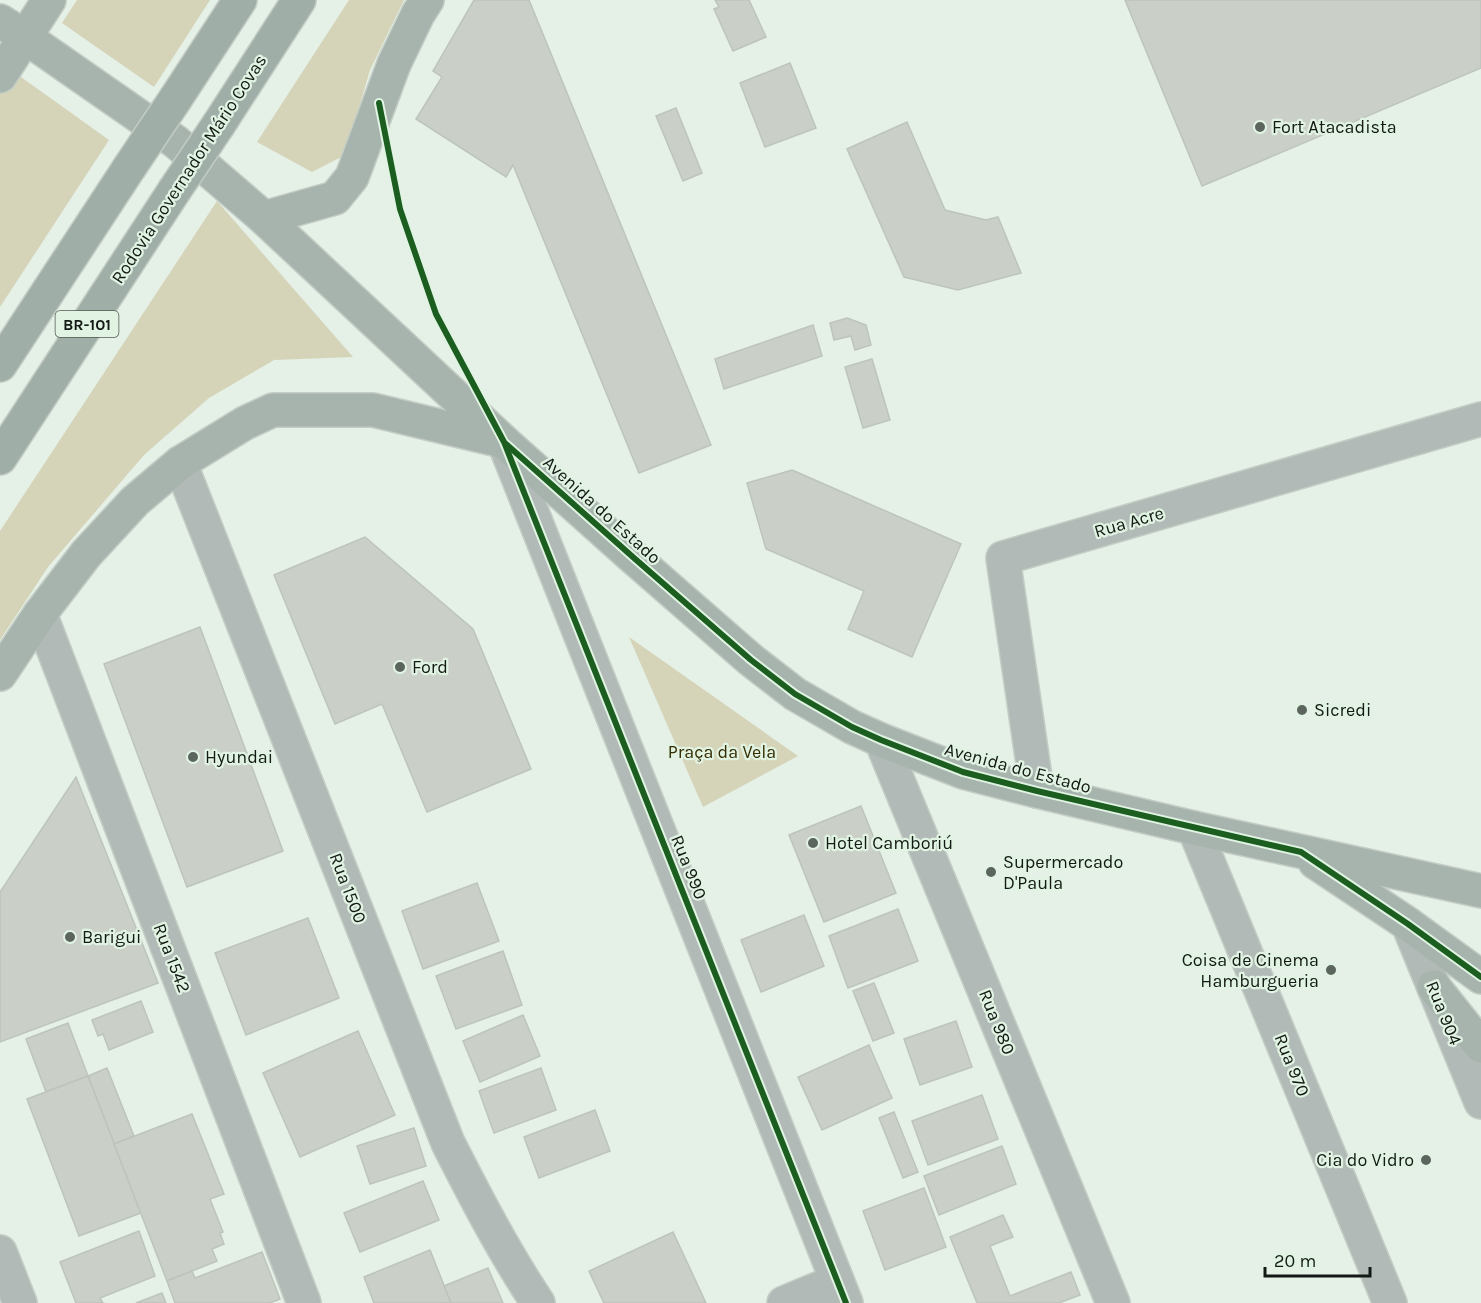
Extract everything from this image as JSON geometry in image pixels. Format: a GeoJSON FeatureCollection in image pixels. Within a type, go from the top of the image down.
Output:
{"type":"FeatureCollection","features":[{"type":"Feature","properties":{"kind":"highway","name":"BR-101"},"geometry":{"type":"LineString","coordinates":[[0,365],[240,0]]}},
{"type":"Feature","properties":{"kind":"highway","name":"Rodovia Governador Mário Covas"},"geometry":{"type":"LineString","coordinates":[[0,458],[299,0]]}},
{"type":"Feature","properties":{"kind":"main road"},"geometry":{"type":"LineString","coordinates":[[0,76],[13,29],[49,0]]}},
{"type":"Feature","properties":{"kind":"main road"},"geometry":{"type":"LineString","coordinates":[[264,218],[335,198],[352,177],[394,64],[427,0]]}},
{"type":"Feature","properties":{"kind":"main road","name":"Avenida do Estado"},"geometry":{"type":"LineString","coordinates":[[13,29],[176,142],[264,218],[504,442],[634,558],[751,660],[795,694],[852,727],[963,771],[1038,792],[1481,891]]}},
{"type":"Feature","properties":{"kind":"main road"},"geometry":{"type":"LineString","coordinates":[[0,674],[40,614],[86,554],[135,501],[180,463],[245,423],[273,410],[373,410],[504,442]]}},
{"type":"Feature","properties":{"kind":"main road","name":"Avenida do Estado"},"geometry":{"type":"LineString","coordinates":[[1301,852],[1408,924],[1481,977]]}},
{"type":"Feature","properties":{"kind":"main road"},"geometry":{"type":"LineString","coordinates":[[1434,987],[1481,1046]]}},
{"type":"Feature","properties":{"kind":"street","name":"Rua Acre"},"geometry":{"type":"LineString","coordinates":[[1038,792],[1003,558],[1481,419]]}},
{"type":"Feature","properties":{"kind":"street","name":"Rua 990"},"geometry":{"type":"LineString","coordinates":[[504,442],[841,1292]]}},
{"type":"Feature","properties":{"kind":"street","name":"Rua 1500"},"geometry":{"type":"LineString","coordinates":[[180,463],[448,1143],[484,1213],[538,1303]]}},
{"type":"Feature","properties":{"kind":"street","name":"Rua 1542"},"geometry":{"type":"LineString","coordinates":[[40,614],[304,1303]]}},
{"type":"Feature","properties":{"kind":"street","name":"Rua 980"},"geometry":{"type":"LineString","coordinates":[[881,740],[1113,1303]]}},
{"type":"Feature","properties":{"kind":"street","name":"Rua 970"},"geometry":{"type":"LineString","coordinates":[[1194,828],[1390,1303]]}},
{"type":"Feature","properties":{"kind":"street","name":"Rua 904"},"geometry":{"type":"LineString","coordinates":[[1408,924],[1481,1102]]}},
{"type":"Feature","properties":{"kind":"street"},"geometry":{"type":"LineString","coordinates":[[0,1252],[20,1303]]}},
{"type":"Feature","properties":{"kind":"street"},"geometry":{"type":"LineString","coordinates":[[784,1303],[841,1292]]}},
{"type":"Feature","properties":{"kind":"green space"},"geometry":{"type":"Polygon","coordinates":[[[77,0],[210,0],[154,87],[62,23],[77,0]]]}},
{"type":"Feature","properties":{"kind":"green space"},"geometry":{"type":"Polygon","coordinates":[[[349,0],[404,0],[370,70],[345,155],[312,172],[257,142],[349,0]]]}},
{"type":"Feature","properties":{"kind":"green space"},"geometry":{"type":"Polygon","coordinates":[[[0,62],[109,140],[0,307],[0,62]]]}},
{"type":"Feature","properties":{"kind":"green space"},"geometry":{"type":"Polygon","coordinates":[[[217,201],[353,357],[274,360],[209,398],[144,455],[48,567],[0,640],[0,531],[217,201]]]}},
{"type":"Feature","properties":{"kind":"green space","name":"Praça da Vela"},"geometry":{"type":"Polygon","coordinates":[[[629,637],[798,756],[703,807],[629,637]]]}},
{"type":"Feature","properties":{"kind":"building"},"geometry":{"type":"Polygon","coordinates":[[[474,0],[529,0],[711,445],[639,473],[513,165],[506,177],[416,119],[442,77],[433,71],[474,0]]]}},
{"type":"Feature","properties":{"kind":"building"},"geometry":{"type":"Polygon","coordinates":[[[715,0],[749,0],[766,37],[733,51],[714,9],[719,7],[715,0]]]}},
{"type":"Feature","properties":{"kind":"building","name":"Fort Atacadista"},"geometry":{"type":"Polygon","coordinates":[[[1125,0],[1481,0],[1481,68],[1202,186],[1125,0]]]}},
{"type":"Feature","properties":{"kind":"building"},"geometry":{"type":"Polygon","coordinates":[[[790,63],[816,128],[765,147],[740,83],[790,63]]]}},
{"type":"Feature","properties":{"kind":"building"},"geometry":{"type":"Polygon","coordinates":[[[676,108],[702,173],[683,181],[656,116],[676,108]]]}},
{"type":"Feature","properties":{"kind":"building"},"geometry":{"type":"Polygon","coordinates":[[[907,122],[945,210],[986,220],[998,217],[1021,273],[958,290],[904,277],[847,149],[907,122]]]}},
{"type":"Feature","properties":{"kind":"building"},"geometry":{"type":"Polygon","coordinates":[[[847,318],[866,325],[871,345],[855,350],[851,336],[834,340],[830,323],[847,318]]]}},
{"type":"Feature","properties":{"kind":"building"},"geometry":{"type":"Polygon","coordinates":[[[813,325],[822,356],[724,389],[715,359],[813,325]]]}},
{"type":"Feature","properties":{"kind":"building"},"geometry":{"type":"Polygon","coordinates":[[[872,359],[890,420],[863,428],[845,367],[872,359]]]}},
{"type":"Feature","properties":{"kind":"building"},"geometry":{"type":"Polygon","coordinates":[[[792,470],[961,544],[912,657],[848,629],[864,591],[766,549],[747,483],[792,470]]]}},
{"type":"Feature","properties":{"kind":"building","name":"Ford"},"geometry":{"type":"Polygon","coordinates":[[[365,537],[473,629],[531,769],[427,812],[382,704],[335,724],[274,575],[365,537]]]}},
{"type":"Feature","properties":{"kind":"building","name":"Hyundai"},"geometry":{"type":"Polygon","coordinates":[[[200,627],[283,851],[187,887],[104,664],[200,627]]]}},
{"type":"Feature","properties":{"kind":"building","name":"Barigui"},"geometry":{"type":"Polygon","coordinates":[[[76,777],[158,983],[0,1042],[0,892],[76,777]]]}},
{"type":"Feature","properties":{"kind":"building"},"geometry":{"type":"Polygon","coordinates":[[[861,806],[896,893],[824,922],[789,835],[861,806]]]}},
{"type":"Feature","properties":{"kind":"building"},"geometry":{"type":"Polygon","coordinates":[[[477,883],[499,941],[423,969],[402,911],[477,883]]]}},
{"type":"Feature","properties":{"kind":"building"},"geometry":{"type":"Polygon","coordinates":[[[898,909],[918,961],[848,988],[829,936],[898,909]]]}},
{"type":"Feature","properties":{"kind":"building"},"geometry":{"type":"Polygon","coordinates":[[[804,915],[824,966],[761,992],[741,940],[804,915]]]}},
{"type":"Feature","properties":{"kind":"building"},"geometry":{"type":"Polygon","coordinates":[[[308,918],[339,998],[246,1035],[215,953],[308,918]]]}},
{"type":"Feature","properties":{"kind":"building"},"geometry":{"type":"Polygon","coordinates":[[[503,951],[522,1005],[456,1029],[436,976],[503,951]]]}},
{"type":"Feature","properties":{"kind":"building"},"geometry":{"type":"Polygon","coordinates":[[[874,983],[894,1033],[873,1041],[853,991],[874,983]]]}},
{"type":"Feature","properties":{"kind":"building"},"geometry":{"type":"Polygon","coordinates":[[[141,1001],[153,1032],[109,1050],[103,1034],[98,1036],[92,1020],[141,1001]]]}},
{"type":"Feature","properties":{"kind":"building"},"geometry":{"type":"Polygon","coordinates":[[[523,1015],[540,1056],[480,1082],[463,1041],[523,1015]]]}},
{"type":"Feature","properties":{"kind":"building"},"geometry":{"type":"Polygon","coordinates":[[[956,1021],[972,1067],[920,1085],[904,1039],[956,1021]]]}},
{"type":"Feature","properties":{"kind":"building"},"geometry":{"type":"Polygon","coordinates":[[[68,1023],[88,1076],[46,1092],[26,1039],[68,1023]]]}},
{"type":"Feature","properties":{"kind":"building"},"geometry":{"type":"Polygon","coordinates":[[[358,1031],[395,1115],[300,1157],[263,1073],[358,1031]]]}},
{"type":"Feature","properties":{"kind":"building"},"geometry":{"type":"Polygon","coordinates":[[[869,1045],[892,1098],[822,1130],[798,1077],[869,1045]]]}},
{"type":"Feature","properties":{"kind":"building"},"geometry":{"type":"Polygon","coordinates":[[[107,1068],[134,1136],[114,1144],[88,1076],[107,1068]]]}},
{"type":"Feature","properties":{"kind":"building"},"geometry":{"type":"Polygon","coordinates":[[[541,1068],[556,1110],[494,1133],[479,1091],[541,1068]]]}},
{"type":"Feature","properties":{"kind":"building"},"geometry":{"type":"Polygon","coordinates":[[[88,1076],[141,1213],[79,1236],[27,1099],[88,1076]]]}},
{"type":"Feature","properties":{"kind":"building"},"geometry":{"type":"Polygon","coordinates":[[[982,1095],[998,1139],[928,1165],[912,1121],[982,1095]]]}},
{"type":"Feature","properties":{"kind":"building"},"geometry":{"type":"Polygon","coordinates":[[[595,1110],[610,1151],[539,1178],[524,1137],[595,1110]]]}},
{"type":"Feature","properties":{"kind":"building"},"geometry":{"type":"Polygon","coordinates":[[[894,1112],[918,1172],[903,1178],[879,1118],[894,1112]]]}},
{"type":"Feature","properties":{"kind":"building"},"geometry":{"type":"Polygon","coordinates":[[[192,1114],[224,1194],[210,1199],[223,1232],[220,1233],[224,1244],[212,1249],[217,1261],[167,1281],[114,1144],[192,1114]]]}},
{"type":"Feature","properties":{"kind":"building"},"geometry":{"type":"Polygon","coordinates":[[[414,1128],[426,1166],[370,1184],[357,1146],[414,1128]]]}},
{"type":"Feature","properties":{"kind":"building"},"geometry":{"type":"Polygon","coordinates":[[[1002,1146],[1016,1184],[939,1215],[924,1176],[1002,1146]]]}},
{"type":"Feature","properties":{"kind":"building"},"geometry":{"type":"Polygon","coordinates":[[[423,1181],[439,1220],[360,1252],[344,1213],[423,1181]]]}},
{"type":"Feature","properties":{"kind":"building"},"geometry":{"type":"Polygon","coordinates":[[[924,1188],[946,1247],[885,1270],[863,1211],[924,1188]]]}},
{"type":"Feature","properties":{"kind":"building"},"geometry":{"type":"Polygon","coordinates":[[[1003,1215],[1013,1237],[990,1246],[1010,1296],[1071,1272],[1080,1295],[1059,1303],[977,1303],[950,1237],[1003,1215]]]}},
{"type":"Feature","properties":{"kind":"building"},"geometry":{"type":"Polygon","coordinates":[[[139,1231],[155,1276],[100,1298],[103,1303],[76,1303],[60,1262],[139,1231]]]}},
{"type":"Feature","properties":{"kind":"building"},"geometry":{"type":"Polygon","coordinates":[[[673,1232],[706,1303],[604,1303],[589,1271],[673,1232]]]}},
{"type":"Feature","properties":{"kind":"building"},"geometry":{"type":"Polygon","coordinates":[[[430,1250],[451,1303],[374,1303],[364,1277],[430,1250]]]}},
{"type":"Feature","properties":{"kind":"building"},"geometry":{"type":"Polygon","coordinates":[[[262,1252],[280,1299],[270,1303],[175,1303],[167,1281],[192,1271],[195,1278],[262,1252]]]}},
{"type":"Feature","properties":{"kind":"building"},"geometry":{"type":"Polygon","coordinates":[[[488,1268],[503,1303],[451,1303],[444,1286],[488,1268]]]}},
{"type":"Feature","properties":{"kind":"building"},"geometry":{"type":"Polygon","coordinates":[[[162,1293],[166,1303],[136,1303],[162,1293]]]}},
{"type":"Feature","properties":{"kind":"cycle path"},"geometry":{"type":"LineString","coordinates":[[379,103],[400,209],[436,314],[504,442],[846,1303]]}},
{"type":"Feature","properties":{"kind":"cycle path"},"geometry":{"type":"LineString","coordinates":[[506,444],[751,660],[795,694],[852,727],[963,772],[1301,852],[1408,924],[1481,977]]}},
{"type":"Feature","properties":{"kind":"place","name":"Fort Atacadista"},"geometry":{"type":"Point","coordinates":[1260,127]}},
{"type":"Feature","properties":{"kind":"place","name":"Ford"},"geometry":{"type":"Point","coordinates":[400,667]}},
{"type":"Feature","properties":{"kind":"place","name":"Sicredi"},"geometry":{"type":"Point","coordinates":[1302,710]}},
{"type":"Feature","properties":{"kind":"place","name":"Hyundai"},"geometry":{"type":"Point","coordinates":[193,757]}},
{"type":"Feature","properties":{"kind":"place","name":"Hotel Camboriú"},"geometry":{"type":"Point","coordinates":[813,843]}},
{"type":"Feature","properties":{"kind":"place","name":"Supermercado D'Paula"},"geometry":{"type":"Point","coordinates":[991,872]}},
{"type":"Feature","properties":{"kind":"place","name":"Barigui"},"geometry":{"type":"Point","coordinates":[70,937]}},
{"type":"Feature","properties":{"kind":"place","name":"Coisa de Cinema Hamburgueria"},"geometry":{"type":"Point","coordinates":[1331,970]}},
{"type":"Feature","properties":{"kind":"place","name":"Cia do Vidro"},"geometry":{"type":"Point","coordinates":[1426,1160]}}]}
